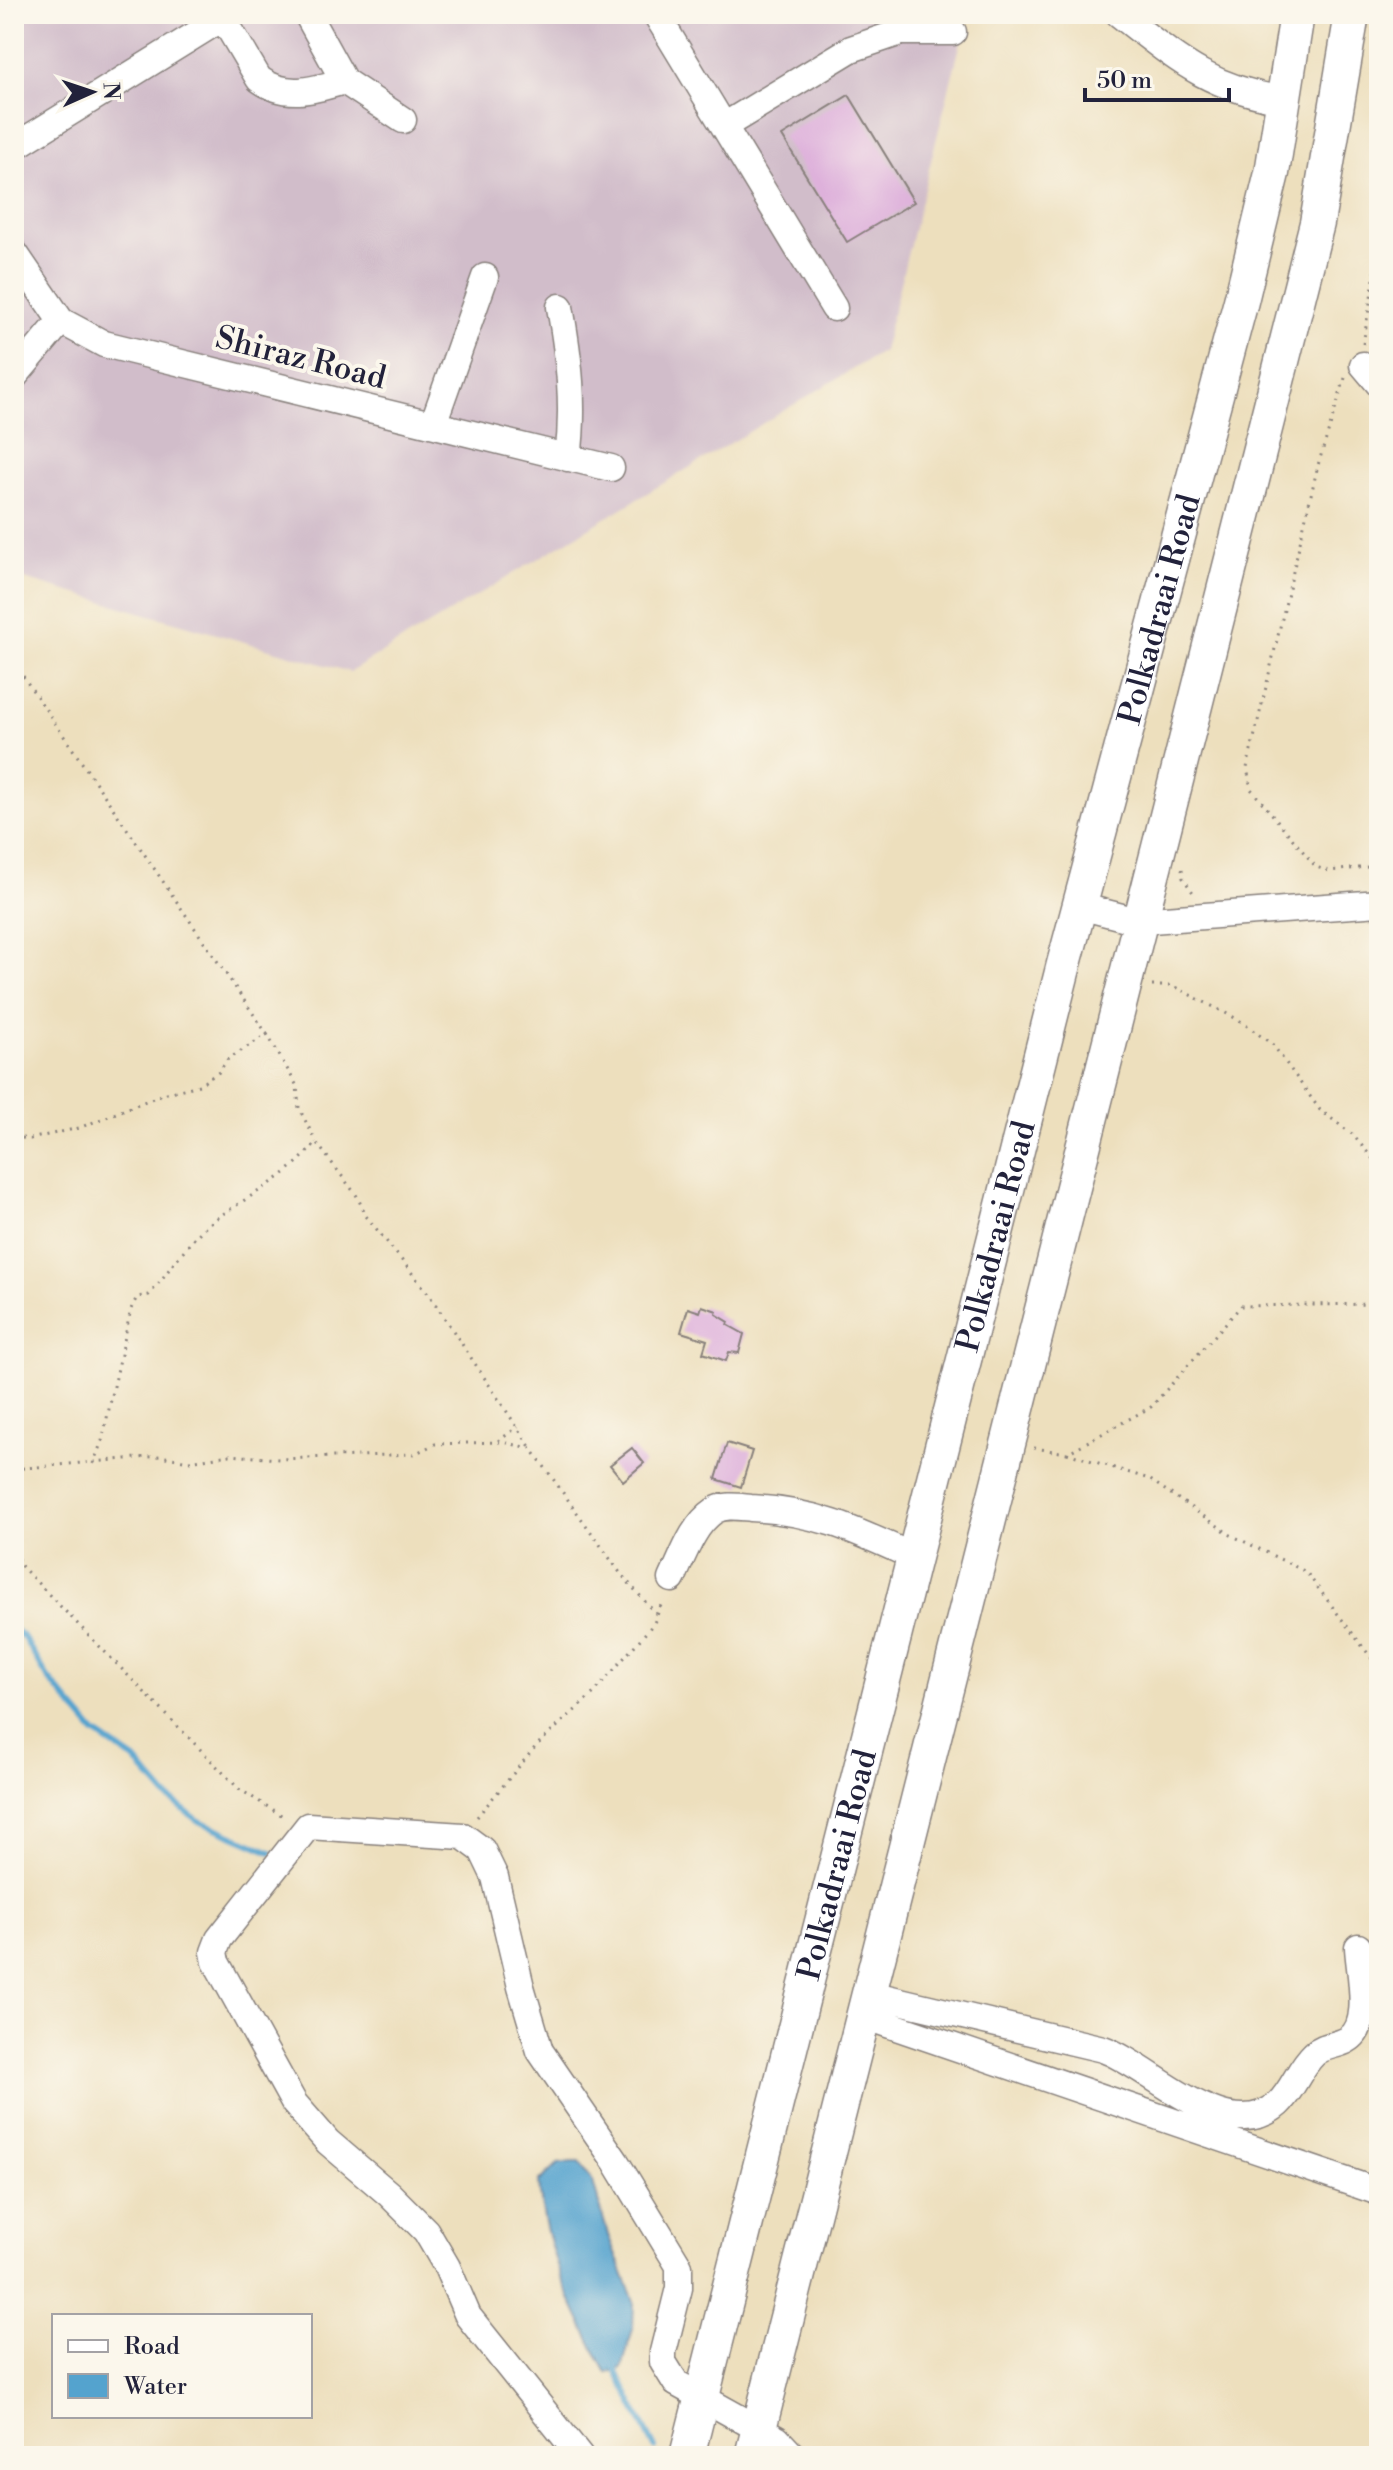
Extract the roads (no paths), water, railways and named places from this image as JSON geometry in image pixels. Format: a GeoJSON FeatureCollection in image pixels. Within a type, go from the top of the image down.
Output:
{"type":"FeatureCollection","features":[{"type":"Feature","properties":{"kind":"main road","name":"Polkadraai Road"},"geometry":{"type":"LineString","coordinates":[[687,2456],[1079,906],[1241,301],[1272,173],[1297,14]]}},
{"type":"Feature","properties":{"kind":"main road","name":"Polkadraai Road"},"geometry":{"type":"LineString","coordinates":[[755,2442],[1317,223],[1352,14]]}},
{"type":"Feature","properties":{"kind":"street"},"geometry":{"type":"LineString","coordinates":[[307,14],[344,81],[403,120]]}},
{"type":"Feature","properties":{"kind":"street"},"geometry":{"type":"LineString","coordinates":[[656,14],[834,308]]}},
{"type":"Feature","properties":{"kind":"street"},"geometry":{"type":"LineString","coordinates":[[14,147],[226,16],[259,79],[268,86],[299,92],[344,81]]}},
{"type":"Feature","properties":{"kind":"street"},"geometry":{"type":"LineString","coordinates":[[1129,18],[1169,54],[1225,87],[1284,100]]}},
{"type":"Feature","properties":{"kind":"street"},"geometry":{"type":"LineString","coordinates":[[724,126],[851,49],[901,32],[953,32]]}},
{"type":"Feature","properties":{"kind":"street","name":"Shiraz Road"},"geometry":{"type":"LineString","coordinates":[[14,252],[61,321],[104,344],[611,468]]}},
{"type":"Feature","properties":{"kind":"street"},"geometry":{"type":"LineString","coordinates":[[433,424],[485,277]]}},
{"type":"Feature","properties":{"kind":"street"},"geometry":{"type":"LineString","coordinates":[[560,307],[571,380],[573,421],[568,458]]}},
{"type":"Feature","properties":{"kind":"street"},"geometry":{"type":"LineString","coordinates":[[14,377],[61,321]]}},
{"type":"Feature","properties":{"kind":"street"},"geometry":{"type":"LineString","coordinates":[[1079,906],[1138,921],[1379,903]]}},
{"type":"Feature","properties":{"kind":"street"},"geometry":{"type":"LineString","coordinates":[[672,1579],[694,1534],[712,1512],[729,1506],[801,1512],[851,1528],[916,1558]]}},
{"type":"Feature","properties":{"kind":"street"},"geometry":{"type":"LineString","coordinates":[[580,2456],[468,2316],[447,2267],[426,2231],[389,2194],[328,2142],[294,2103],[216,1962],[214,1952],[219,1939],[308,1826],[463,1836],[482,1850],[495,1877],[518,1976],[540,2051],[616,2162],[679,2266],[679,2288],[663,2362],[676,2383],[702,2398],[755,2442],[777,2439],[793,2456]]}},
{"type":"Feature","properties":{"kind":"street"},"geometry":{"type":"LineString","coordinates":[[864,2004],[1103,2049],[1128,2058],[1198,2104],[1248,2118],[1276,2106],[1315,2053],[1351,2038],[1360,2027],[1358,1947]]}},
{"type":"Feature","properties":{"kind":"street"},"geometry":{"type":"LineString","coordinates":[[864,2004],[1379,2192]]}},
{"type":"Feature","properties":{"kind":"water"},"geometry":{"type":"Polygon","coordinates":[[[580,2162],[593,2182],[608,2235],[634,2301],[633,2328],[622,2368],[607,2373],[563,2281],[542,2208],[539,2182],[558,2164],[580,2162]]]}},
{"type":"Feature","properties":{"kind":"waterway"},"geometry":{"type":"LineString","coordinates":[[14,1629],[24,1638],[48,1678],[95,1733],[135,1760],[166,1796],[197,1820],[271,1852]]}},
{"type":"Feature","properties":{"kind":"waterway"},"geometry":{"type":"LineString","coordinates":[[616,2370],[655,2448]]}}]}
